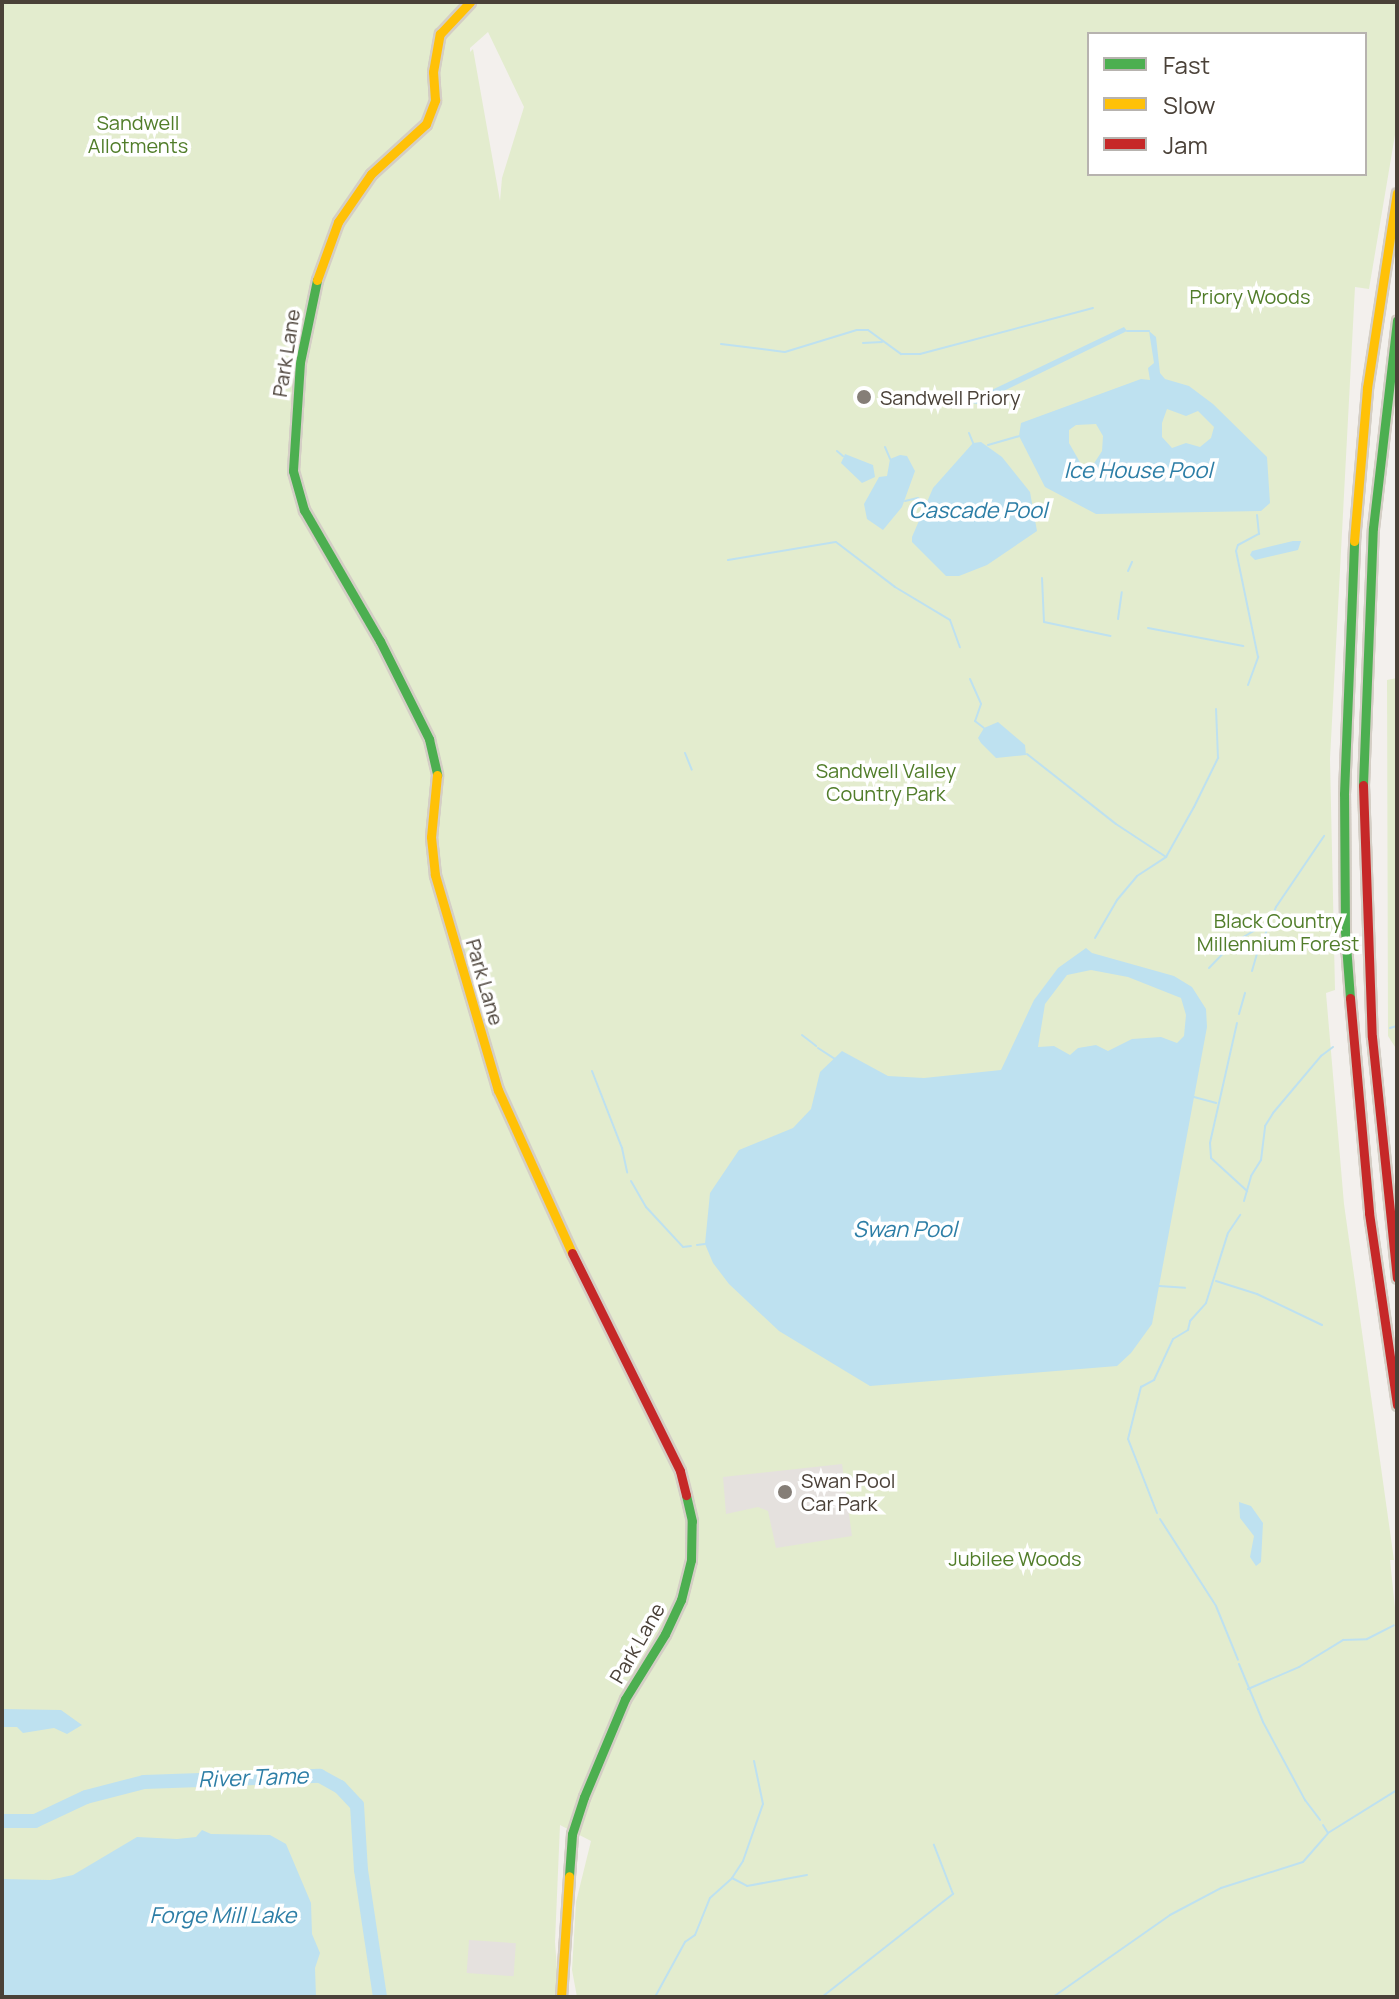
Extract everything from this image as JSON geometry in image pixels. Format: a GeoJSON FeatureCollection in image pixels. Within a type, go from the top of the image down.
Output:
{"type":"FeatureCollection","features":[{"type":"Feature","properties":{"kind":"main road","name":"Park Lane"},"geometry":{"type":"LineString","coordinates":[[470,2],[440,34],[433,72],[435,100],[426,124],[371,174],[338,222],[320,267],[300,362],[293,471],[304,510],[380,641],[429,739],[437,772],[431,837],[435,875],[498,1090],[574,1258],[680,1471],[692,1521],[691,1560],[681,1600],[625,1699],[572,1834],[561,1995]]}},
{"type":"Feature","properties":{"kind":"main road"},"geometry":{"type":"LineString","coordinates":[[1397,193],[1367,388],[1355,527],[1347,661],[1344,809],[1345,931],[1353,1039],[1369,1213],[1397,1405]]}},
{"type":"Feature","properties":{"kind":"main road"},"geometry":{"type":"LineString","coordinates":[[1397,320],[1373,528],[1363,796],[1372,1037],[1397,1278]]}},
{"type":"Feature","properties":{"kind":"green space"},"geometry":{"type":"Polygon","coordinates":[[[2,2],[1397,2],[1397,123],[1369,289],[1355,287],[1330,759],[1335,990],[1326,993],[1344,1204],[1394,1560],[1390,1560],[1397,1627],[1397,1997],[577,1997],[572,1970],[576,1902],[591,1841],[560,1825],[555,1942],[559,1997],[2,1997],[2,2]],[[488,32],[470,48],[470,52],[473,49],[500,201],[502,178],[524,107],[488,32]]]}},
{"type":"Feature","properties":{"kind":"green space"},"geometry":{"type":"Polygon","coordinates":[[[1397,678],[1397,1050],[1388,1036],[1387,680],[1397,678]]]}},
{"type":"Feature","properties":{"kind":"shaded area","name":"Swan Pool Car Park"},"geometry":{"type":"Polygon","coordinates":[[[842,1464],[852,1536],[776,1548],[768,1511],[758,1507],[726,1514],[723,1477],[842,1464]]]}},
{"type":"Feature","properties":{"kind":"shaded area"},"geometry":{"type":"Polygon","coordinates":[[[469,1940],[516,1943],[514,1976],[467,1973],[469,1940]]]}},
{"type":"Feature","properties":{"kind":"water"},"geometry":{"type":"Polygon","coordinates":[[[1124,327],[1127,331],[977,404],[966,402],[966,398],[977,397],[1124,327]]]}},
{"type":"Feature","properties":{"kind":"water","name":"Ice House Pool"},"geometry":{"type":"Polygon","coordinates":[[[1149,331],[1156,337],[1160,373],[1165,379],[1189,386],[1213,404],[1267,457],[1270,503],[1261,511],[1096,514],[1045,487],[1019,436],[1021,423],[1141,379],[1150,380],[1148,368],[1154,363],[1149,331]],[[1167,409],[1162,423],[1162,437],[1172,448],[1186,443],[1200,447],[1211,438],[1214,427],[1198,411],[1186,416],[1167,409]],[[1096,424],[1076,425],[1069,430],[1069,443],[1081,464],[1093,465],[1102,451],[1103,436],[1096,424]]]}},
{"type":"Feature","properties":{"kind":"water","name":"Cascade Pool"},"geometry":{"type":"Polygon","coordinates":[[[981,442],[1002,457],[1030,492],[1037,531],[987,565],[959,576],[946,576],[912,542],[912,537],[933,488],[973,443],[981,442]]]}},
{"type":"Feature","properties":{"kind":"water"},"geometry":{"type":"Polygon","coordinates":[[[845,454],[873,465],[875,477],[862,483],[841,463],[845,454]]]}},
{"type":"Feature","properties":{"kind":"water"},"geometry":{"type":"Polygon","coordinates":[[[907,456],[915,471],[902,507],[883,530],[867,519],[864,504],[879,477],[887,476],[890,459],[907,456]]]}},
{"type":"Feature","properties":{"kind":"water"},"geometry":{"type":"Polygon","coordinates":[[[1301,541],[1298,550],[1255,560],[1250,555],[1252,551],[1301,541]]]}},
{"type":"Feature","properties":{"kind":"water"},"geometry":{"type":"Polygon","coordinates":[[[998,722],[1025,745],[1026,755],[996,758],[981,743],[978,738],[984,728],[998,722]]]}},
{"type":"Feature","properties":{"kind":"water","name":"Swan Pool"},"geometry":{"type":"Polygon","coordinates":[[[1086,948],[1092,953],[1174,976],[1192,987],[1206,1009],[1207,1027],[1152,1324],[1131,1353],[1117,1366],[870,1386],[779,1331],[729,1284],[713,1263],[705,1244],[710,1193],[739,1150],[793,1128],[811,1109],[820,1072],[842,1051],[888,1076],[924,1078],[1001,1070],[1034,1000],[1058,968],[1086,948]],[[1091,970],[1067,975],[1045,1004],[1038,1047],[1054,1046],[1070,1055],[1078,1048],[1096,1045],[1108,1051],[1132,1039],[1161,1037],[1177,1043],[1184,1036],[1186,1015],[1181,998],[1128,977],[1091,970]]]}},
{"type":"Feature","properties":{"kind":"water"},"geometry":{"type":"Polygon","coordinates":[[[1239,1502],[1251,1506],[1263,1523],[1261,1562],[1256,1566],[1250,1557],[1254,1536],[1240,1518],[1239,1502]]]}},
{"type":"Feature","properties":{"kind":"water"},"geometry":{"type":"Polygon","coordinates":[[[2,1709],[61,1710],[82,1725],[67,1734],[54,1728],[23,1733],[17,1727],[2,1727],[2,1709]]]}},
{"type":"Feature","properties":{"kind":"water","name":"Forge Mill Lake"},"geometry":{"type":"Polygon","coordinates":[[[202,1830],[211,1834],[270,1835],[286,1844],[311,1903],[312,1934],[320,1953],[315,1968],[316,1997],[2,1997],[2,1879],[50,1880],[73,1875],[137,1837],[196,1837],[202,1830]]]}},
{"type":"Feature","properties":{"kind":"waterway"},"geometry":{"type":"LineString","coordinates":[[721,344],[785,352],[857,330],[868,330],[901,354],[920,354],[1093,308]]}},
{"type":"Feature","properties":{"kind":"waterway"},"geometry":{"type":"LineString","coordinates":[[1127,331],[1149,331]]}},
{"type":"Feature","properties":{"kind":"waterway"},"geometry":{"type":"LineString","coordinates":[[863,343],[882,342]]}},
{"type":"Feature","properties":{"kind":"waterway"},"geometry":{"type":"LineString","coordinates":[[969,433],[973,443]]}},
{"type":"Feature","properties":{"kind":"waterway"},"geometry":{"type":"LineString","coordinates":[[988,445],[1019,436]]}},
{"type":"Feature","properties":{"kind":"waterway"},"geometry":{"type":"LineString","coordinates":[[885,447],[890,459]]}},
{"type":"Feature","properties":{"kind":"waterway"},"geometry":{"type":"LineString","coordinates":[[837,451],[843,456]]}},
{"type":"Feature","properties":{"kind":"waterway"},"geometry":{"type":"LineString","coordinates":[[905,501],[918,498],[926,504]]}},
{"type":"Feature","properties":{"kind":"waterway"},"geometry":{"type":"LineString","coordinates":[[1248,685],[1258,657],[1236,551],[1238,545],[1259,534],[1257,515]]}},
{"type":"Feature","properties":{"kind":"waterway"},"geometry":{"type":"LineString","coordinates":[[728,560],[836,542],[895,587],[950,620],[960,647]]}},
{"type":"Feature","properties":{"kind":"waterway"},"geometry":{"type":"LineString","coordinates":[[1128,571],[1132,562]]}},
{"type":"Feature","properties":{"kind":"waterway"},"geometry":{"type":"LineString","coordinates":[[1042,578],[1044,622],[1111,636]]}},
{"type":"Feature","properties":{"kind":"waterway"},"geometry":{"type":"LineString","coordinates":[[1118,619],[1122,592]]}},
{"type":"Feature","properties":{"kind":"waterway"},"geometry":{"type":"LineString","coordinates":[[1148,628],[1243,646]]}},
{"type":"Feature","properties":{"kind":"waterway"},"geometry":{"type":"LineString","coordinates":[[970,679],[981,704],[975,721],[984,728]]}},
{"type":"Feature","properties":{"kind":"waterway"},"geometry":{"type":"LineString","coordinates":[[1095,938],[1117,900],[1137,876],[1166,857],[1194,807],[1218,758],[1216,709]]}},
{"type":"Feature","properties":{"kind":"waterway"},"geometry":{"type":"LineString","coordinates":[[685,753],[692,770]]}},
{"type":"Feature","properties":{"kind":"waterway"},"geometry":{"type":"LineString","coordinates":[[1027,754],[1116,824],[1166,857]]}},
{"type":"Feature","properties":{"kind":"waterway"},"geometry":{"type":"LineString","coordinates":[[1261,945],[1276,907],[1324,836]]}},
{"type":"Feature","properties":{"kind":"waterway"},"geometry":{"type":"LineString","coordinates":[[1209,968],[1233,943],[1269,922]]}},
{"type":"Feature","properties":{"kind":"waterway"},"geometry":{"type":"LineString","coordinates":[[1252,971],[1257,953]]}},
{"type":"Feature","properties":{"kind":"waterway"},"geometry":{"type":"LineString","coordinates":[[1239,1014],[1245,993]]}},
{"type":"Feature","properties":{"kind":"waterway"},"geometry":{"type":"LineString","coordinates":[[1237,1023],[1210,1143],[1211,1158],[1247,1191]]}},
{"type":"Feature","properties":{"kind":"waterway"},"geometry":{"type":"LineString","coordinates":[[1390,1028],[1397,1026]]}},
{"type":"Feature","properties":{"kind":"waterway"},"geometry":{"type":"LineString","coordinates":[[802,1035],[816,1046]]}},
{"type":"Feature","properties":{"kind":"waterway"},"geometry":{"type":"LineString","coordinates":[[1244,1201],[1251,1176],[1261,1160],[1265,1126],[1321,1056],[1333,1047]]}},
{"type":"Feature","properties":{"kind":"waterway"},"geometry":{"type":"LineString","coordinates":[[818,1048],[835,1059]]}},
{"type":"Feature","properties":{"kind":"waterway"},"geometry":{"type":"LineString","coordinates":[[592,1071],[622,1148],[627,1172]]}},
{"type":"Feature","properties":{"kind":"waterway"},"geometry":{"type":"LineString","coordinates":[[1194,1097],[1216,1103]]}},
{"type":"Feature","properties":{"kind":"waterway"},"geometry":{"type":"LineString","coordinates":[[631,1181],[646,1207],[683,1247],[691,1246]]}},
{"type":"Feature","properties":{"kind":"waterway"},"geometry":{"type":"LineString","coordinates":[[1157,1513],[1128,1439],[1141,1387],[1154,1380],[1173,1339],[1188,1330],[1190,1321],[1206,1303],[1228,1233],[1240,1215]]}},
{"type":"Feature","properties":{"kind":"waterway"},"geometry":{"type":"LineString","coordinates":[[697,1245],[705,1244]]}},
{"type":"Feature","properties":{"kind":"waterway"},"geometry":{"type":"LineString","coordinates":[[1216,1281],[1257,1294],[1322,1325]]}},
{"type":"Feature","properties":{"kind":"waterway"},"geometry":{"type":"LineString","coordinates":[[1159,1286],[1185,1288]]}},
{"type":"Feature","properties":{"kind":"waterway"},"geometry":{"type":"LineString","coordinates":[[1160,1519],[1216,1606],[1238,1660]]}},
{"type":"Feature","properties":{"kind":"waterway"},"geometry":{"type":"LineString","coordinates":[[1248,1689],[1299,1667],[1343,1640],[1367,1639],[1394,1625]]}},
{"type":"Feature","properties":{"kind":"waterway"},"geometry":{"type":"LineString","coordinates":[[1239,1664],[1263,1722],[1305,1800],[1320,1820]]}},
{"type":"Feature","properties":{"kind":"waterway"},"geometry":{"type":"LineString","coordinates":[[655,1997],[685,1942],[695,1935],[710,1898],[732,1878],[743,1861],[763,1804],[754,1761]]}},
{"type":"Feature","properties":{"kind":"waterway","name":"River Tame"},"geometry":{"type":"LineString","coordinates":[[2,1821],[35,1821],[86,1797],[144,1782],[320,1776],[340,1787],[357,1805],[361,1870],[380,1997]]}},
{"type":"Feature","properties":{"kind":"waterway"},"geometry":{"type":"LineString","coordinates":[[1053,1997],[1170,1915],[1221,1888],[1303,1862],[1328,1833],[1397,1790]]}},
{"type":"Feature","properties":{"kind":"waterway"},"geometry":{"type":"LineString","coordinates":[[1323,1825],[1328,1833]]}},
{"type":"Feature","properties":{"kind":"waterway"},"geometry":{"type":"LineString","coordinates":[[822,1997],[953,1894],[934,1845]]}},
{"type":"Feature","properties":{"kind":"waterway"},"geometry":{"type":"LineString","coordinates":[[732,1878],[747,1886],[807,1875]]}},
{"type":"Feature","properties":{"kind":"traffic: fast"},"geometry":{"type":"LineString","coordinates":[[317,280],[300,362],[293,471],[304,510],[380,641],[429,739],[437,775]]}},
{"type":"Feature","properties":{"kind":"traffic: fast"},"geometry":{"type":"LineString","coordinates":[[1363,785],[1373,528],[1397,320]]}},
{"type":"Feature","properties":{"kind":"traffic: fast"},"geometry":{"type":"LineString","coordinates":[[1350,998],[1345,931],[1344,794],[1354,541]]}},
{"type":"Feature","properties":{"kind":"traffic: fast"},"geometry":{"type":"LineString","coordinates":[[569,1876],[572,1834],[584,1797],[625,1699],[665,1634],[681,1600],[691,1560],[692,1521],[686,1495]]}},
{"type":"Feature","properties":{"kind":"traffic: slow"},"geometry":{"type":"LineString","coordinates":[[317,280],[338,222],[371,174],[426,124],[435,100],[433,72],[440,34],[470,2]]}},
{"type":"Feature","properties":{"kind":"traffic: slow"},"geometry":{"type":"LineString","coordinates":[[1354,541],[1367,388],[1397,193]]}},
{"type":"Feature","properties":{"kind":"traffic: slow"},"geometry":{"type":"LineString","coordinates":[[437,775],[431,837],[435,875],[498,1090],[572,1253]]}},
{"type":"Feature","properties":{"kind":"traffic: slow"},"geometry":{"type":"LineString","coordinates":[[561,1997],[569,1876]]}},
{"type":"Feature","properties":{"kind":"traffic: jam"},"geometry":{"type":"LineString","coordinates":[[1363,785],[1372,1037],[1397,1278]]}},
{"type":"Feature","properties":{"kind":"traffic: jam"},"geometry":{"type":"LineString","coordinates":[[1350,998],[1369,1213],[1397,1405]]}},
{"type":"Feature","properties":{"kind":"traffic: jam"},"geometry":{"type":"LineString","coordinates":[[572,1253],[680,1471],[686,1495]]}},
{"type":"Feature","properties":{"kind":"place","name":"Sandwell Priory"},"geometry":{"type":"Point","coordinates":[864,397]}},
{"type":"Feature","properties":{"kind":"place","name":"Swan Pool Car Park"},"geometry":{"type":"Point","coordinates":[785,1492]}},
{"type":"Feature","properties":{"kind":"park label","name":"Sandwell Allotments"},"geometry":{"type":"Point","coordinates":[138,134]}},
{"type":"Feature","properties":{"kind":"park label","name":"Priory Woods"},"geometry":{"type":"Point","coordinates":[1250,296]}},
{"type":"Feature","properties":{"kind":"park label","name":"Sandwell Valley Country Park"},"geometry":{"type":"Point","coordinates":[886,782]}},
{"type":"Feature","properties":{"kind":"park label","name":"Black Country Millennium Forest"},"geometry":{"type":"Point","coordinates":[1278,932]}},
{"type":"Feature","properties":{"kind":"park label","name":"Jubilee Woods"},"geometry":{"type":"Point","coordinates":[1015,1558]}}]}
